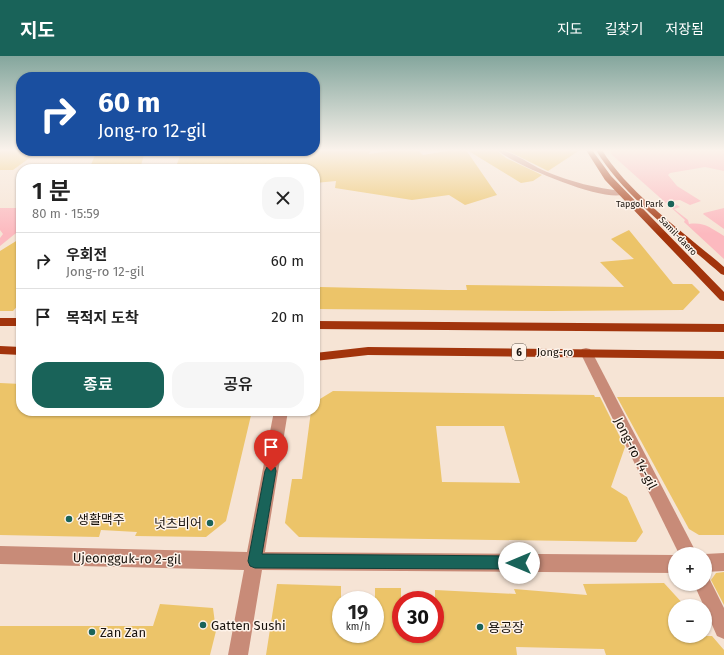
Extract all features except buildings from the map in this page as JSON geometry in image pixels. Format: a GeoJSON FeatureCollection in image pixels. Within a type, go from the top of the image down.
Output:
{"type":"FeatureCollection","features":[{"type":"Feature","properties":{"kind":"main road","name":"Samil-daero"},"geometry":{"type":"LineString","coordinates":[[608,178],[724,298]]}},
{"type":"Feature","properties":{"kind":"main road","name":"Samil-daero"},"geometry":{"type":"LineString","coordinates":[[620,178],[633,192],[724,272]]}},
{"type":"Feature","properties":{"kind":"main road"},"geometry":{"type":"LineString","coordinates":[[0,322],[16,322]]}},
{"type":"Feature","properties":{"kind":"main road"},"geometry":{"type":"LineString","coordinates":[[320,325],[724,328]]}},
{"type":"Feature","properties":{"kind":"main road"},"geometry":{"type":"LineString","coordinates":[[0,350],[16,351]]}},
{"type":"Feature","properties":{"kind":"main road","name":"Jong-ro"},"geometry":{"type":"LineString","coordinates":[[320,356],[368,351],[586,352],[724,355]]}},
{"type":"Feature","properties":{"kind":"street"},"geometry":{"type":"LineString","coordinates":[[553,178],[584,188],[622,193]]}},
{"type":"Feature","properties":{"kind":"street","name":"Jong-ro 14-gil"},"geometry":{"type":"LineString","coordinates":[[586,352],[684,547]]}},
{"type":"Feature","properties":{"kind":"street"},"geometry":{"type":"LineString","coordinates":[[238,655],[280,416]]}},
{"type":"Feature","properties":{"kind":"street","name":"Ujeongguk-ro 2-gil"},"geometry":{"type":"LineString","coordinates":[[0,555],[255,561],[668,564]]}},
{"type":"Feature","properties":{"kind":"street"},"geometry":{"type":"LineString","coordinates":[[712,563],[724,562]]}},
{"type":"Feature","properties":{"kind":"street"},"geometry":{"type":"LineString","coordinates":[[706,591],[724,629]]}},
{"type":"Feature","properties":{"kind":"shaded area"},"geometry":{"type":"Polygon","coordinates":[[[638,178],[670,178],[677,186],[701,201],[690,205],[680,200],[671,201],[680,207],[674,209],[688,220],[689,224],[703,225],[724,236],[724,259],[684,222],[685,220],[638,178]]]}},
{"type":"Feature","properties":{"kind":"shaded area"},"geometry":{"type":"Polygon","coordinates":[[[0,208],[16,208],[16,233],[0,246],[0,238],[3,234],[0,230],[0,208]]]}},
{"type":"Feature","properties":{"kind":"shaded area"},"geometry":{"type":"Polygon","coordinates":[[[724,208],[724,229],[703,214],[704,213],[724,208]]]}},
{"type":"Feature","properties":{"kind":"place","name":"Tapgol Park"},"geometry":{"type":"Point","coordinates":[671,204]}},
{"type":"Feature","properties":{"kind":"place","name":"생활맥주"},"geometry":{"type":"Point","coordinates":[69,519]}},
{"type":"Feature","properties":{"kind":"place","name":"넛츠비어"},"geometry":{"type":"Point","coordinates":[210,523]}},
{"type":"Feature","properties":{"kind":"place","name":"Gatten Sushi"},"geometry":{"type":"Point","coordinates":[203,625]}},
{"type":"Feature","properties":{"kind":"place","name":"용공장"},"geometry":{"type":"Point","coordinates":[480,627]}},
{"type":"Feature","properties":{"kind":"place","name":"Zan Zan"},"geometry":{"type":"Point","coordinates":[92,632]}},
{"type":"Feature","properties":{"kind":"route"},"geometry":{"type":"LineString","coordinates":[[271,471],[255,561],[519,563]]}}]}
